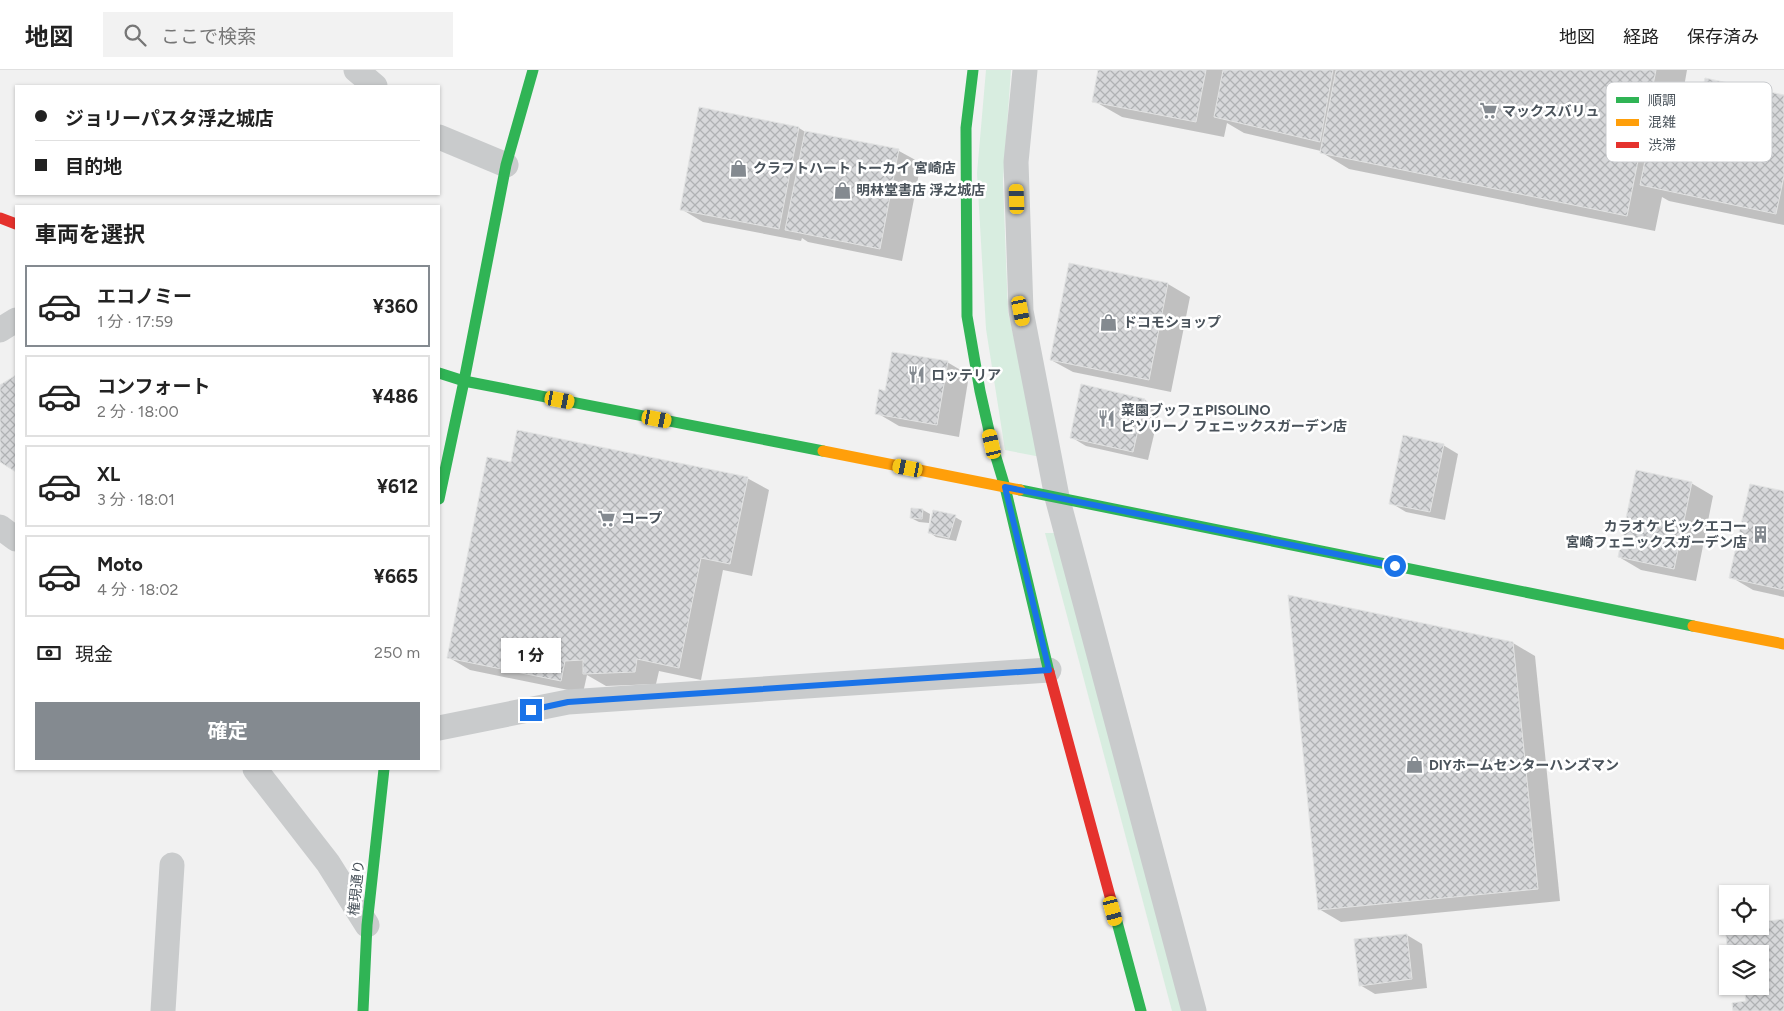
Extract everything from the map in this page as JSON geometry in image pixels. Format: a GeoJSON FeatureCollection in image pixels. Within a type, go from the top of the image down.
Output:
{"type":"FeatureCollection","features":[{"type":"Feature","properties":{"kind":"street"},"geometry":{"type":"LineString","coordinates":[[356,70],[374,85]]}},
{"type":"Feature","properties":{"kind":"street"},"geometry":{"type":"LineString","coordinates":[[440,494],[506,165],[533,70]]}},
{"type":"Feature","properties":{"kind":"street"},"geometry":{"type":"LineString","coordinates":[[973,70],[966,128],[967,316],[980,391],[1049,670],[1140,1011]]}},
{"type":"Feature","properties":{"kind":"street"},"geometry":{"type":"LineString","coordinates":[[1025,70],[1016,162],[1021,311],[1057,497],[1194,1011]]}},
{"type":"Feature","properties":{"kind":"street"},"geometry":{"type":"LineString","coordinates":[[440,137],[506,165]]}},
{"type":"Feature","properties":{"kind":"street"},"geometry":{"type":"LineString","coordinates":[[0,218],[15,224]]}},
{"type":"Feature","properties":{"kind":"street"},"geometry":{"type":"LineString","coordinates":[[0,330],[15,321]]}},
{"type":"Feature","properties":{"kind":"street"},"geometry":{"type":"LineString","coordinates":[[440,373],[464,381],[1057,497],[1784,644]]}},
{"type":"Feature","properties":{"kind":"street"},"geometry":{"type":"LineString","coordinates":[[0,527],[15,538]]}},
{"type":"Feature","properties":{"kind":"street"},"geometry":{"type":"LineString","coordinates":[[440,728],[568,702],[1049,670]]}},
{"type":"Feature","properties":{"kind":"street"},"geometry":{"type":"LineString","coordinates":[[256,770],[328,863],[367,925]]}},
{"type":"Feature","properties":{"kind":"street","name":"権現通り"},"geometry":{"type":"LineString","coordinates":[[362,1011],[367,925],[384,770]]}},
{"type":"Feature","properties":{"kind":"street"},"geometry":{"type":"LineString","coordinates":[[163,1011],[172,865]]}},
{"type":"Feature","properties":{"kind":"green space"},"geometry":{"type":"Polygon","coordinates":[[[986,70],[1011,70],[1003,181],[1008,312],[1041,457],[1005,450],[986,329],[977,173],[986,70]]]}},
{"type":"Feature","properties":{"kind":"green space"},"geometry":{"type":"Polygon","coordinates":[[[1045,533],[1055,533],[1184,1011],[1172,1011],[1045,533]]]}},
{"type":"Feature","properties":{"kind":"building"},"geometry":{"type":"Polygon","coordinates":[[[1098,70],[1206,70],[1196,122],[1092,102],[1098,70]]]}},
{"type":"Feature","properties":{"kind":"building"},"geometry":{"type":"Polygon","coordinates":[[[1223,70],[1333,70],[1320,142],[1214,117],[1223,70]]]}},
{"type":"Feature","properties":{"kind":"building","name":"マックスバリュ"},"geometry":{"type":"Polygon","coordinates":[[[1336,70],[1656,70],[1654,82],[1606,82],[1606,162],[1638,162],[1627,216],[1320,153],[1336,70]]]}},
{"type":"Feature","properties":{"kind":"building"},"geometry":{"type":"Polygon","coordinates":[[[1705,78],[1724,82],[1704,82],[1705,78]]]}},
{"type":"Feature","properties":{"kind":"building"},"geometry":{"type":"Polygon","coordinates":[[[1772,92],[1784,95],[1784,176],[1776,214],[1640,185],[1645,162],[1772,162],[1772,92]]]}},
{"type":"Feature","properties":{"kind":"building","name":"クラフトハート トーカイ 宮崎店"},"geometry":{"type":"Polygon","coordinates":[[[699,107],[799,127],[779,229],[680,210],[699,107]]]}},
{"type":"Feature","properties":{"kind":"building","name":"明林堂書店 浮之城店"},"geometry":{"type":"Polygon","coordinates":[[[805,131],[899,149],[880,249],[785,230],[805,131]]]}},
{"type":"Feature","properties":{"kind":"building","name":"ドコモショップ"},"geometry":{"type":"Polygon","coordinates":[[[1069,263],[1168,283],[1149,380],[1050,360],[1069,263]]]}},
{"type":"Feature","properties":{"kind":"building","name":"ロッテリア"},"geometry":{"type":"Polygon","coordinates":[[[892,352],[948,361],[937,425],[875,414],[879,389],[885,391],[892,352]]]}},
{"type":"Feature","properties":{"kind":"building"},"geometry":{"type":"Polygon","coordinates":[[[15,376],[15,471],[0,462],[0,385],[15,376]]]}},
{"type":"Feature","properties":{"kind":"building","name":"菜園ブッフェPISOLINO ピソリーノ フェニックスガーデン店"},"geometry":{"type":"Polygon","coordinates":[[[1081,384],[1145,399],[1133,452],[1070,438],[1081,384]]]}},
{"type":"Feature","properties":{"kind":"building","name":"コープ"},"geometry":{"type":"Polygon","coordinates":[[[517,430],[748,477],[730,564],[701,558],[679,668],[637,659],[635,672],[583,674],[583,660],[565,661],[561,681],[447,658],[487,457],[511,462],[517,430]]]}},
{"type":"Feature","properties":{"kind":"building"},"geometry":{"type":"Polygon","coordinates":[[[1403,435],[1444,444],[1430,512],[1389,504],[1403,435]]]}},
{"type":"Feature","properties":{"kind":"building"},"geometry":{"type":"Polygon","coordinates":[[[1636,470],[1692,482],[1674,569],[1618,557],[1636,470]]]}},
{"type":"Feature","properties":{"kind":"building","name":"カラオケ ビックエコー 宮崎フェニックスガーデン店"},"geometry":{"type":"Polygon","coordinates":[[[1750,484],[1784,491],[1784,590],[1729,578],[1750,484]]]}},
{"type":"Feature","properties":{"kind":"building"},"geometry":{"type":"Polygon","coordinates":[[[911,508],[923,509],[922,519],[910,518],[911,508]]]}},
{"type":"Feature","properties":{"kind":"building"},"geometry":{"type":"Polygon","coordinates":[[[933,510],[956,515],[949,538],[928,533],[933,510]]]}},
{"type":"Feature","properties":{"kind":"building","name":"DIYホームセンターハンズマン"},"geometry":{"type":"Polygon","coordinates":[[[1288,595],[1513,642],[1538,889],[1318,910],[1288,595]]]}},
{"type":"Feature","properties":{"kind":"building"},"geometry":{"type":"Polygon","coordinates":[[[1784,919],[1784,1011],[1733,1011],[1732,1003],[1746,1001],[1745,995],[1769,995],[1769,945],[1727,945],[1726,935],[1769,935],[1769,921],[1784,919]]]}},
{"type":"Feature","properties":{"kind":"building"},"geometry":{"type":"Polygon","coordinates":[[[1407,934],[1412,979],[1359,986],[1354,939],[1407,934]]]}},
{"type":"Feature","properties":{"kind":"traffic: fast"},"geometry":{"type":"LineString","coordinates":[[440,494],[506,165],[533,70]]}},
{"type":"Feature","properties":{"kind":"traffic: fast"},"geometry":{"type":"LineString","coordinates":[[973,70],[966,128],[967,316],[980,391],[992,444],[1005,487],[1049,672]]}},
{"type":"Feature","properties":{"kind":"traffic: fast"},"geometry":{"type":"LineString","coordinates":[[440,373],[464,381],[823,451]]}},
{"type":"Feature","properties":{"kind":"traffic: fast"},"geometry":{"type":"LineString","coordinates":[[1020,490],[1693,626]]}},
{"type":"Feature","properties":{"kind":"traffic: fast"},"geometry":{"type":"LineString","coordinates":[[363,1011],[367,925],[384,770]]}},
{"type":"Feature","properties":{"kind":"traffic: fast"},"geometry":{"type":"LineString","coordinates":[[1114,911],[1141,1011]]}},
{"type":"Feature","properties":{"kind":"traffic: slow"},"geometry":{"type":"LineString","coordinates":[[823,451],[1020,490]]}},
{"type":"Feature","properties":{"kind":"traffic: slow"},"geometry":{"type":"LineString","coordinates":[[1693,626],[1784,644]]}},
{"type":"Feature","properties":{"kind":"traffic: jam"},"geometry":{"type":"LineString","coordinates":[[0,218],[15,224]]}},
{"type":"Feature","properties":{"kind":"traffic: jam"},"geometry":{"type":"LineString","coordinates":[[1049,672],[1114,911]]}},
{"type":"Feature","properties":{"kind":"place","name":"マックスバリュ"},"geometry":{"type":"Point","coordinates":[1488,111]}},
{"type":"Feature","properties":{"kind":"place","name":"クラフトハート トーカイ 宮崎店"},"geometry":{"type":"Point","coordinates":[739,168]}},
{"type":"Feature","properties":{"kind":"place","name":"明林堂書店 浮之城店"},"geometry":{"type":"Point","coordinates":[842,190]}},
{"type":"Feature","properties":{"kind":"place","name":"ドコモショップ"},"geometry":{"type":"Point","coordinates":[1109,322]}},
{"type":"Feature","properties":{"kind":"place","name":"ロッテリア"},"geometry":{"type":"Point","coordinates":[917,375]}},
{"type":"Feature","properties":{"kind":"place","name":"菜園ブッフェPISOLINO ピソリーノ フェニックスガーデン店"},"geometry":{"type":"Point","coordinates":[1107,418]}},
{"type":"Feature","properties":{"kind":"place","name":"コープ"},"geometry":{"type":"Point","coordinates":[607,518]}},
{"type":"Feature","properties":{"kind":"place","name":"カラオケ ビックエコー 宮崎フェニックスガーデン店"},"geometry":{"type":"Point","coordinates":[1761,534]}},
{"type":"Feature","properties":{"kind":"place","name":"DIYホームセンターハンズマン"},"geometry":{"type":"Point","coordinates":[1415,765]}},
{"type":"Feature","properties":{"kind":"route"},"geometry":{"type":"LineString","coordinates":[[531,710],[568,702],[1049,670],[1005,487],[1395,566]]}}]}
